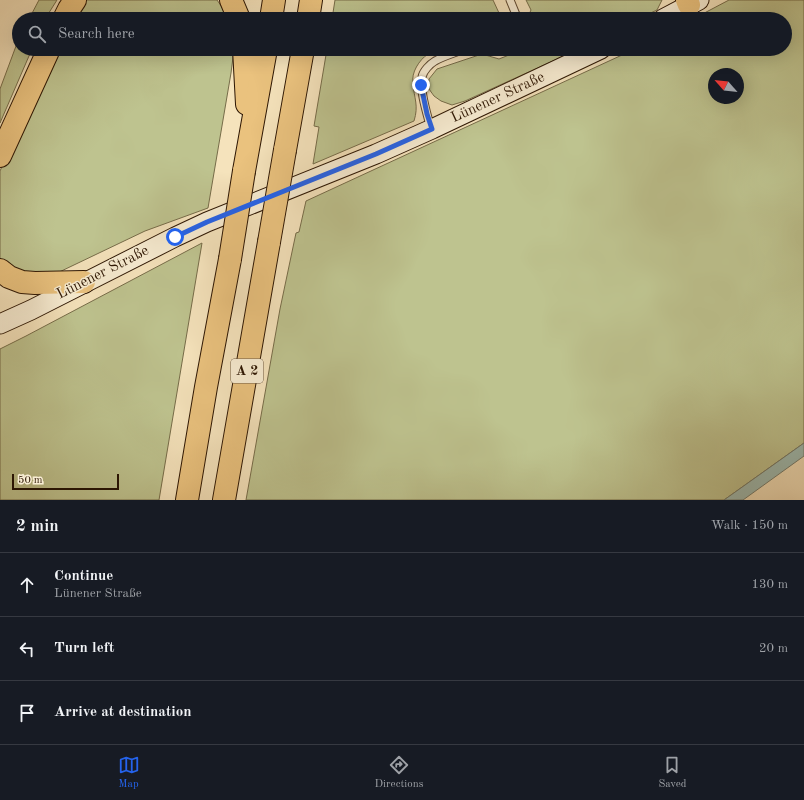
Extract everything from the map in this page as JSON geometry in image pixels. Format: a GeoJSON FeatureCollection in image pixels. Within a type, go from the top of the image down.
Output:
{"type":"FeatureCollection","features":[{"type":"Feature","properties":{"kind":"highway"},"geometry":{"type":"LineString","coordinates":[[57,12],[63,0]]}},
{"type":"Feature","properties":{"kind":"highway"},"geometry":{"type":"LineString","coordinates":[[68,12],[75,0]]}},
{"type":"Feature","properties":{"kind":"highway"},"geometry":{"type":"LineString","coordinates":[[231,0],[236,12]]}},
{"type":"Feature","properties":{"kind":"highway"},"geometry":{"type":"LineString","coordinates":[[272,12],[274,0]]}},
{"type":"Feature","properties":{"kind":"highway"},"geometry":{"type":"LineString","coordinates":[[309,12],[311,0]]}},
{"type":"Feature","properties":{"kind":"highway"},"geometry":{"type":"LineString","coordinates":[[0,138],[37,56]]}},
{"type":"Feature","properties":{"kind":"highway"},"geometry":{"type":"LineString","coordinates":[[0,156],[46,56]]}},
{"type":"Feature","properties":{"kind":"highway"},"geometry":{"type":"LineString","coordinates":[[244,56],[248,149]]}},
{"type":"Feature","properties":{"kind":"highway","name":"A 2"},"geometry":{"type":"LineString","coordinates":[[187,500],[265,56]]}},
{"type":"Feature","properties":{"kind":"highway","name":"A 2"},"geometry":{"type":"LineString","coordinates":[[224,500],[302,56]]}},
{"type":"Feature","properties":{"kind":"highway"},"geometry":{"type":"LineString","coordinates":[[0,270],[9,277],[22,282],[84,282]]}},
{"type":"Feature","properties":{"kind":"main road"},"geometry":{"type":"LineString","coordinates":[[675,12],[692,2]]}},
{"type":"Feature","properties":{"kind":"main road","name":"Lünener Straße"},"geometry":{"type":"LineString","coordinates":[[0,324],[207,222],[376,154],[586,56]]}},
{"type":"Feature","properties":{"kind":"lane"},"geometry":{"type":"LineString","coordinates":[[510,0],[515,12]]}},
{"type":"Feature","properties":{"kind":"lane"},"geometry":{"type":"LineString","coordinates":[[432,129],[427,114],[421,85],[422,76],[426,68],[435,61],[447,56]]}},
{"type":"Feature","properties":{"kind":"green space"},"geometry":{"type":"Polygon","coordinates":[[[39,0],[57,0],[49,12],[33,12],[39,0]]]}},
{"type":"Feature","properties":{"kind":"green space"},"geometry":{"type":"Polygon","coordinates":[[[82,0],[217,0],[225,12],[74,12],[82,0]]]}},
{"type":"Feature","properties":{"kind":"green space"},"geometry":{"type":"Polygon","coordinates":[[[335,0],[493,0],[499,12],[333,12],[335,0]]]}},
{"type":"Feature","properties":{"kind":"green space"},"geometry":{"type":"Polygon","coordinates":[[[526,0],[662,0],[657,10],[653,12],[530,12],[531,10],[526,0]]]}},
{"type":"Feature","properties":{"kind":"green space"},"geometry":{"type":"Polygon","coordinates":[[[729,0],[804,0],[804,443],[724,500],[246,500],[280,309],[296,233],[299,232],[306,201],[620,56],[792,56],[792,12],[706,12],[729,0]]]}},
{"type":"Feature","properties":{"kind":"green space"},"geometry":{"type":"Polygon","coordinates":[[[12,56],[29,56],[0,123],[0,89],[12,56]]]}},
{"type":"Feature","properties":{"kind":"green space"},"geometry":{"type":"Polygon","coordinates":[[[51,56],[233,56],[208,208],[145,231],[53,275],[38,278],[0,262],[0,171],[51,56]]]}},
{"type":"Feature","properties":{"kind":"green space"},"geometry":{"type":"Polygon","coordinates":[[[326,56],[426,56],[419,63],[413,75],[416,106],[414,121],[313,164],[319,127],[314,126],[326,56]]]}},
{"type":"Feature","properties":{"kind":"green space"},"geometry":{"type":"Polygon","coordinates":[[[476,56],[489,56],[499,59],[506,56],[563,56],[465,101],[452,105],[441,101],[434,96],[429,89],[429,79],[437,69],[476,56]]]}},
{"type":"Feature","properties":{"kind":"green space"},"geometry":{"type":"Polygon","coordinates":[[[202,243],[159,500],[0,500],[0,349],[202,243]]]}},
{"type":"Feature","properties":{"kind":"water"},"geometry":{"type":"Polygon","coordinates":[[[804,443],[804,456],[743,500],[724,500],[804,443]]]}},
{"type":"Feature","properties":{"kind":"route"},"geometry":{"type":"LineString","coordinates":[[175,237],[207,222],[376,154],[432,129],[427,114],[421,85]]}}]}
